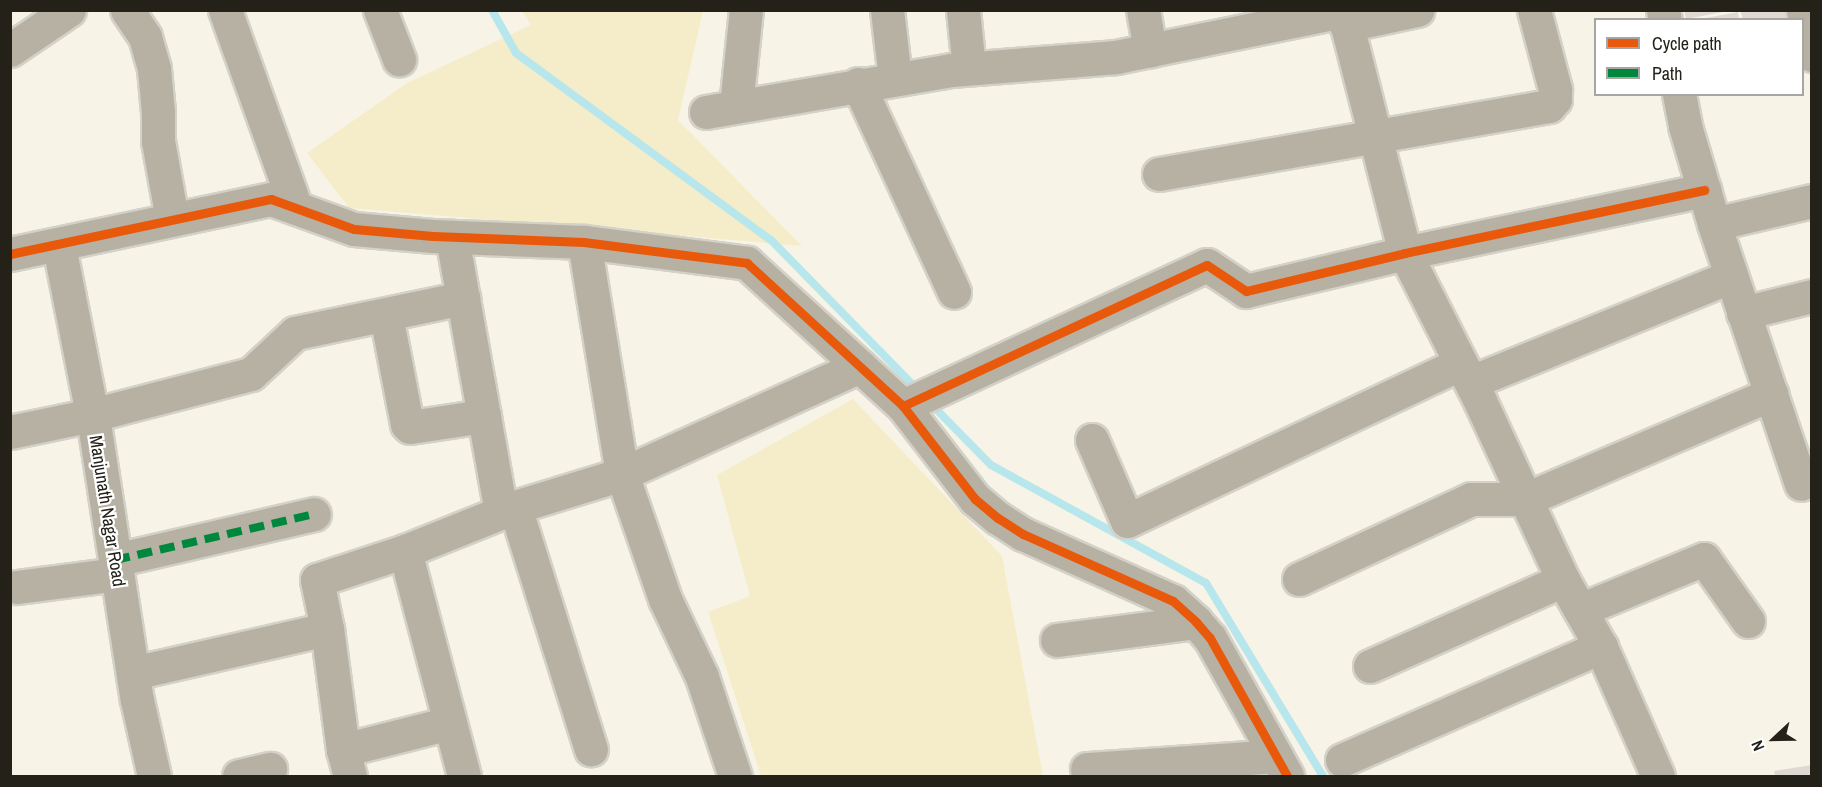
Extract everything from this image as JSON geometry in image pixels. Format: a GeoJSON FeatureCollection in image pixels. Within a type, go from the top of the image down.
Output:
{"type":"FeatureCollection","features":[{"type":"Feature","properties":{"kind":"street"},"geometry":{"type":"LineString","coordinates":[[20,33],[69,10]]}},
{"type":"Feature","properties":{"kind":"street"},"geometry":{"type":"LineString","coordinates":[[127,10],[145,37],[154,69],[158,141],[172,219]]}},
{"type":"Feature","properties":{"kind":"street"},"geometry":{"type":"LineString","coordinates":[[225,10],[296,208]]}},
{"type":"Feature","properties":{"kind":"street"},"geometry":{"type":"LineString","coordinates":[[380,10],[399,59]]}},
{"type":"Feature","properties":{"kind":"street"},"geometry":{"type":"LineString","coordinates":[[746,10],[721,109],[895,78],[969,68],[1116,57],[1344,16],[1417,10]]}},
{"type":"Feature","properties":{"kind":"street"},"geometry":{"type":"LineString","coordinates":[[887,10],[895,78]]}},
{"type":"Feature","properties":{"kind":"street"},"geometry":{"type":"LineString","coordinates":[[963,10],[969,68]]}},
{"type":"Feature","properties":{"kind":"street"},"geometry":{"type":"LineString","coordinates":[[1143,10],[1150,50]]}},
{"type":"Feature","properties":{"kind":"street"},"geometry":{"type":"LineString","coordinates":[[1159,174],[1549,106],[1555,99],[1555,89],[1534,10]]}},
{"type":"Feature","properties":{"kind":"street"},"geometry":{"type":"LineString","coordinates":[[1803,10],[1812,55]]}},
{"type":"Feature","properties":{"kind":"street"},"geometry":{"type":"LineString","coordinates":[[1344,16],[1405,253],[1466,372],[1563,580],[1601,647],[1658,777]]}},
{"type":"Feature","properties":{"kind":"street"},"geometry":{"type":"LineString","coordinates":[[858,84],[954,292]]}},
{"type":"Feature","properties":{"kind":"street"},"geometry":{"type":"LineString","coordinates":[[1680,96],[1730,277],[1800,484]]}},
{"type":"Feature","properties":{"kind":"street"},"geometry":{"type":"LineString","coordinates":[[903,406],[1207,265],[1246,291],[1405,253],[1704,190]]}},
{"type":"Feature","properties":{"kind":"street"},"geometry":{"type":"LineString","coordinates":[[10,254],[59,246],[172,219],[271,199],[354,229],[452,237],[584,242],[747,263],[903,406],[975,499],[998,518],[1023,534],[1173,601],[1196,622],[1210,638],[1282,766],[1087,769]]}},
{"type":"Feature","properties":{"kind":"street"},"geometry":{"type":"LineString","coordinates":[[1714,224],[1812,201]]}},
{"type":"Feature","properties":{"kind":"street"},"geometry":{"type":"LineString","coordinates":[[452,237],[484,416],[508,510],[591,749]]}},
{"type":"Feature","properties":{"kind":"street"},"geometry":{"type":"LineString","coordinates":[[584,242],[622,474],[665,599],[702,677],[735,777]]}},
{"type":"Feature","properties":{"kind":"street","name":"Manjunath Nagar Road"},"geometry":{"type":"LineString","coordinates":[[59,246],[92,415],[133,673],[154,777]]}},
{"type":"Feature","properties":{"kind":"street"},"geometry":{"type":"LineString","coordinates":[[1092,440],[1127,521],[1466,372],[1730,277]]}},
{"type":"Feature","properties":{"kind":"street"},"geometry":{"type":"LineString","coordinates":[[1743,313],[1812,296]]}},
{"type":"Feature","properties":{"kind":"street"},"geometry":{"type":"LineString","coordinates":[[10,432],[92,415],[250,374],[296,333],[463,298]]}},
{"type":"Feature","properties":{"kind":"street"},"geometry":{"type":"LineString","coordinates":[[386,315],[407,424],[410,428],[484,416]]}},
{"type":"Feature","properties":{"kind":"street"},"geometry":{"type":"LineString","coordinates":[[450,723],[347,763],[327,629],[316,580],[405,551],[508,510],[622,474],[860,366]]}},
{"type":"Feature","properties":{"kind":"street"},"geometry":{"type":"LineString","coordinates":[[1299,579],[1471,499],[1526,499],[1771,394]]}},
{"type":"Feature","properties":{"kind":"street"},"geometry":{"type":"LineString","coordinates":[[17,587],[116,567],[314,514]]}},
{"type":"Feature","properties":{"kind":"street"},"geometry":{"type":"LineString","coordinates":[[405,551],[464,777]]}},
{"type":"Feature","properties":{"kind":"street"},"geometry":{"type":"LineString","coordinates":[[1580,610],[1704,559],[1748,621]]}},
{"type":"Feature","properties":{"kind":"street"},"geometry":{"type":"LineString","coordinates":[[1370,666],[1563,580]]}},
{"type":"Feature","properties":{"kind":"street"},"geometry":{"type":"LineString","coordinates":[[1057,640],[1196,622]]}},
{"type":"Feature","properties":{"kind":"street"},"geometry":{"type":"LineString","coordinates":[[133,673],[327,629]]}},
{"type":"Feature","properties":{"kind":"street"},"geometry":{"type":"LineString","coordinates":[[1342,760],[1601,647]]}},
{"type":"Feature","properties":{"kind":"shaded area"},"geometry":{"type":"Polygon","coordinates":[[[522,11],[703,11],[678,120],[802,246],[349,208],[307,153],[407,83],[531,25],[522,11]]]}},
{"type":"Feature","properties":{"kind":"shaded area"},"geometry":{"type":"Polygon","coordinates":[[[853,399],[1002,556],[1043,776],[761,776],[708,612],[750,596],[717,475],[853,399]]]}},
{"type":"Feature","properties":{"kind":"building"},"geometry":{"type":"Polygon","coordinates":[[[1684,10],[1723,10],[1723,12],[1686,18],[1684,10]]]}},
{"type":"Feature","properties":{"kind":"building"},"geometry":{"type":"Polygon","coordinates":[[[1786,10],[1788,18],[1742,18],[1741,12],[1786,10]]]}},
{"type":"Feature","properties":{"kind":"building"},"geometry":{"type":"Polygon","coordinates":[[[1738,12],[1739,18],[1706,18],[1738,12]]]}},
{"type":"Feature","properties":{"kind":"building"},"geometry":{"type":"Polygon","coordinates":[[[1812,765],[1812,776],[1775,776],[1774,771],[1812,765]]]}},
{"type":"Feature","properties":{"kind":"waterway"},"geometry":{"type":"LineString","coordinates":[[492,10],[516,53],[771,240],[918,390]]}},
{"type":"Feature","properties":{"kind":"waterway"},"geometry":{"type":"LineString","coordinates":[[929,402],[991,465],[1206,583],[1323,776]]}},
{"type":"Feature","properties":{"kind":"marked path"},"geometry":{"type":"LineString","coordinates":[[115,560],[314,514]]}},
{"type":"Feature","properties":{"kind":"cycle path"},"geometry":{"type":"LineString","coordinates":[[903,406],[1207,265],[1246,291],[1405,253],[1704,190]]}},
{"type":"Feature","properties":{"kind":"cycle path"},"geometry":{"type":"LineString","coordinates":[[10,254],[271,199],[354,229],[433,236],[584,242],[747,263],[903,406],[975,499],[998,518],[1023,534],[1173,601],[1196,622],[1210,638],[1287,776]]}}]}
